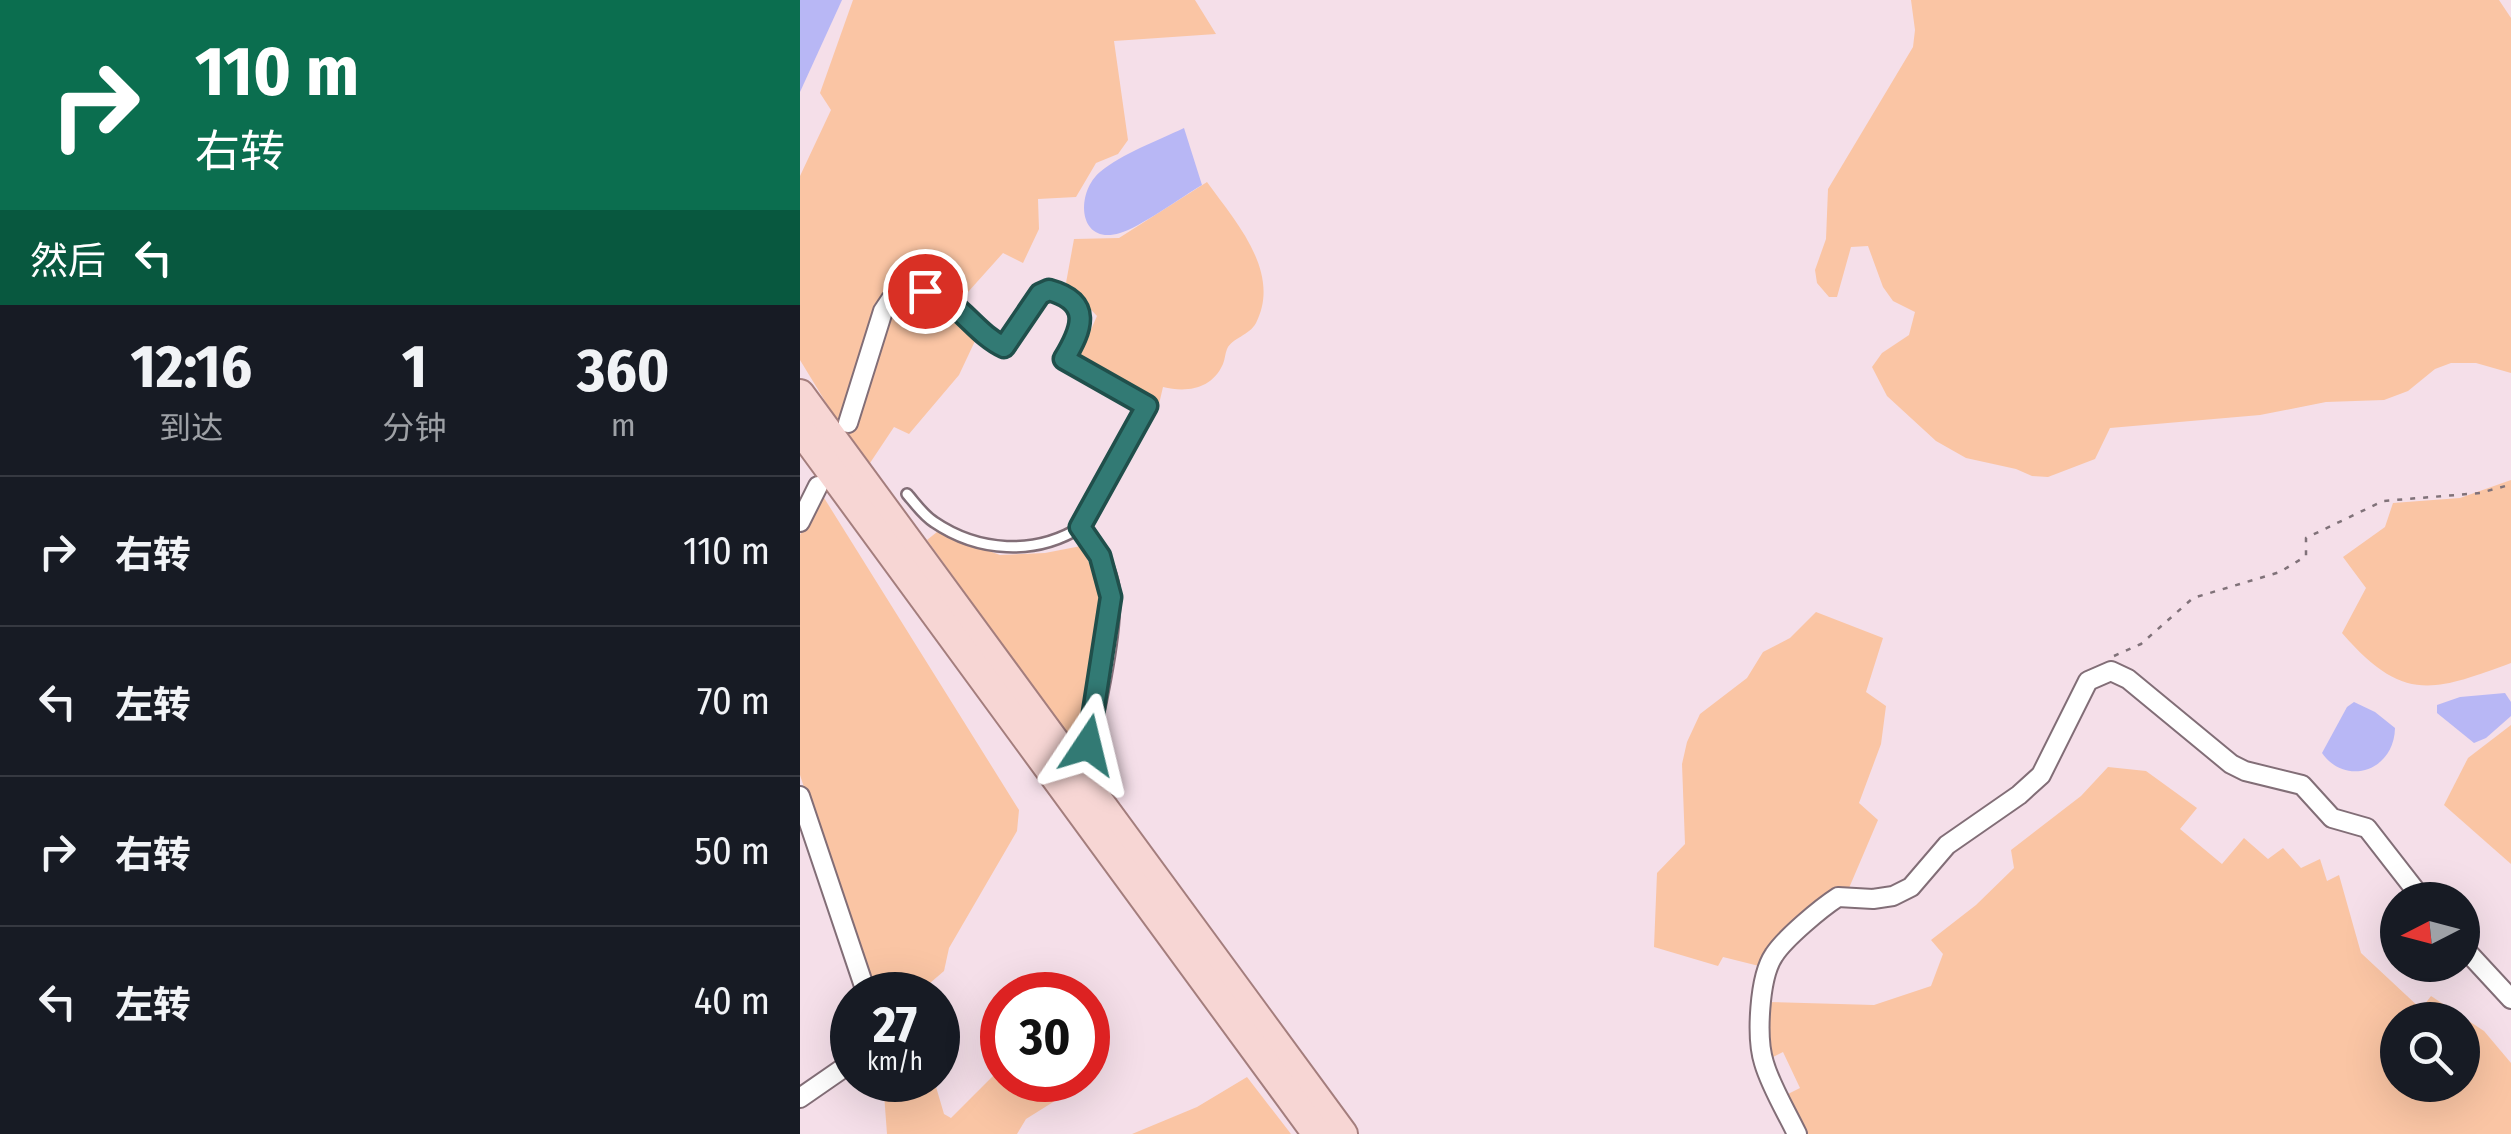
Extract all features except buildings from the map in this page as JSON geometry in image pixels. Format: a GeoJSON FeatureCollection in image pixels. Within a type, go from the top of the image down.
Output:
{"type":"FeatureCollection","features":[{"type":"Feature","properties":{"kind":"main road"},"geometry":{"type":"LineString","coordinates":[[800,394],[1344,1134]]}},
{"type":"Feature","properties":{"kind":"main road"},"geometry":{"type":"LineString","coordinates":[[800,429],[1318,1134]]}},
{"type":"Feature","properties":{"kind":"street"},"geometry":{"type":"LineString","coordinates":[[848,423],[878,325],[891,299],[915,292],[930,292],[953,304],[988,338],[1004,347],[1040,294],[1049,290],[1063,295],[1078,309],[1081,318],[1076,339],[1064,359],[1147,406],[1080,527],[1106,570],[1112,609],[1088,745],[1078,776]]}},
{"type":"Feature","properties":{"kind":"street"},"geometry":{"type":"LineString","coordinates":[[800,522],[818,486]]}},
{"type":"Feature","properties":{"kind":"street"},"geometry":{"type":"LineString","coordinates":[[1798,1134],[1760,1051],[1759,1026],[1768,968],[1775,952],[1838,897],[1873,899],[1902,892],[1947,845],[2019,795],[2047,767],[2088,681],[2106,672],[2120,674],[2231,764],[2307,787],[2332,818],[2367,828],[2409,882]]}},
{"type":"Feature","properties":{"kind":"street"},"geometry":{"type":"LineString","coordinates":[[800,796],[859,972]]}},
{"type":"Feature","properties":{"kind":"street"},"geometry":{"type":"LineString","coordinates":[[2480,965],[2511,999]]}},
{"type":"Feature","properties":{"kind":"street"},"geometry":{"type":"LineString","coordinates":[[800,1098],[830,1077]]}},
{"type":"Feature","properties":{"kind":"lane"},"geometry":{"type":"LineString","coordinates":[[907,494],[932,521],[1011,549],[1046,544],[1080,527]]}},
{"type":"Feature","properties":{"kind":"path"},"geometry":{"type":"LineString","coordinates":[[2088,681],[2104,661],[2141,644],[2193,598],[2290,568],[2306,556],[2306,538],[2383,500],[2480,493],[2509,486]]}},
{"type":"Feature","properties":{"kind":"shaded area"},"geometry":{"type":"Polygon","coordinates":[[[853,0],[1195,0],[1216,34],[1114,41],[1128,140],[1118,154],[1096,163],[1076,197],[1038,199],[1039,229],[1023,263],[1003,253],[951,311],[975,341],[959,375],[909,434],[894,427],[870,463],[800,360],[800,176],[831,110],[820,93],[853,0]]]}},
{"type":"Feature","properties":{"kind":"shaded area"},"geometry":{"type":"Polygon","coordinates":[[[1911,0],[2499,0],[2511,18],[2511,373],[2476,363],[2451,363],[2435,369],[2408,391],[2384,400],[2326,402],[2260,415],[2110,428],[2095,459],[2048,477],[1966,458],[1936,441],[1887,396],[1872,367],[1882,353],[1909,335],[1915,312],[1893,301],[1883,287],[1868,246],[1851,247],[1837,297],[1829,297],[1817,283],[1815,270],[1826,239],[1828,189],[1913,47],[1911,0]]]}},
{"type":"Feature","properties":{"kind":"shaded area"},"geometry":{"type":"Polygon","coordinates":[[[1207,182],[1252,248],[1263,285],[1263,304],[1256,323],[1230,345],[1212,379],[1190,389],[1163,387],[1159,404],[1077,361],[1097,316],[1066,283],[1074,239],[1119,238],[1207,182]]]}},
{"type":"Feature","properties":{"kind":"shaded area"},"geometry":{"type":"Polygon","coordinates":[[[2511,480],[2511,663],[2439,685],[2401,681],[2383,671],[2342,633],[2366,588],[2343,557],[2385,527],[2393,503],[2460,498],[2511,480]]]}},
{"type":"Feature","properties":{"kind":"shaded area"},"geometry":{"type":"Polygon","coordinates":[[[821,493],[1019,810],[1017,831],[949,948],[943,972],[864,972],[800,775],[800,535],[821,493]]]}},
{"type":"Feature","properties":{"kind":"shaded area"},"geometry":{"type":"Polygon","coordinates":[[[937,532],[1000,555],[1081,546],[1103,605],[1096,660],[1078,730],[1067,734],[927,540],[937,532]]]}},
{"type":"Feature","properties":{"kind":"shaded area"},"geometry":{"type":"Polygon","coordinates":[[[1816,612],[1883,638],[1866,692],[1886,706],[1881,744],[1859,803],[1878,820],[1849,888],[1824,901],[1763,967],[1723,957],[1718,966],[1654,947],[1657,873],[1685,844],[1682,764],[1700,714],[1747,678],[1763,652],[1790,638],[1816,612]]]}},
{"type":"Feature","properties":{"kind":"shaded area"},"geometry":{"type":"Polygon","coordinates":[[[2511,725],[2511,864],[2444,805],[2468,758],[2511,725]]]}},
{"type":"Feature","properties":{"kind":"shaded area"},"geometry":{"type":"Polygon","coordinates":[[[2108,767],[2146,771],[2197,808],[2180,829],[2222,864],[2244,838],[2268,859],[2283,848],[2301,868],[2320,859],[2327,881],[2339,875],[2361,953],[2380,971],[2380,982],[2392,982],[2414,1002],[2380,1002],[2380,1102],[2480,1102],[2480,1028],[2511,1063],[2511,1134],[1802,1134],[1784,1096],[1800,1088],[1783,1052],[1767,1060],[1767,1002],[1874,1005],[1931,986],[1943,954],[1931,940],[1976,905],[2014,868],[2011,850],[2081,796],[2108,767]]]}},
{"type":"Feature","properties":{"kind":"shaded area"},"geometry":{"type":"Polygon","coordinates":[[[1247,1077],[1291,1134],[1132,1134],[1197,1107],[1247,1077]]]}},
{"type":"Feature","properties":{"kind":"shaded area"},"geometry":{"type":"Polygon","coordinates":[[[980,1089],[980,1102],[1053,1102],[1026,1119],[1017,1134],[887,1134],[885,1102],[940,1102],[944,1114],[951,1118],[980,1089]]]}},
{"type":"Feature","properties":{"kind":"water"},"geometry":{"type":"Polygon","coordinates":[[[800,0],[842,0],[800,92],[800,0]]]}},
{"type":"Feature","properties":{"kind":"water"},"geometry":{"type":"Polygon","coordinates":[[[1184,128],[1202,185],[1128,230],[1106,235],[1096,232],[1089,225],[1084,204],[1092,181],[1119,159],[1184,128]]]}},
{"type":"Feature","properties":{"kind":"water"},"geometry":{"type":"Polygon","coordinates":[[[2505,693],[2511,702],[2511,716],[2486,738],[2474,743],[2437,713],[2437,705],[2460,697],[2505,693]]]}},
{"type":"Feature","properties":{"kind":"water"},"geometry":{"type":"Polygon","coordinates":[[[2354,702],[2395,728],[2387,755],[2378,764],[2355,771],[2332,763],[2322,753],[2347,707],[2354,702]]]}},
{"type":"Feature","properties":{"kind":"route"},"geometry":{"type":"LineString","coordinates":[[925,291],[953,304],[988,338],[1004,347],[1040,294],[1049,290],[1063,295],[1078,309],[1081,318],[1076,339],[1064,359],[1147,406],[1080,527],[1106,570],[1112,609],[1088,745]]}}]}
